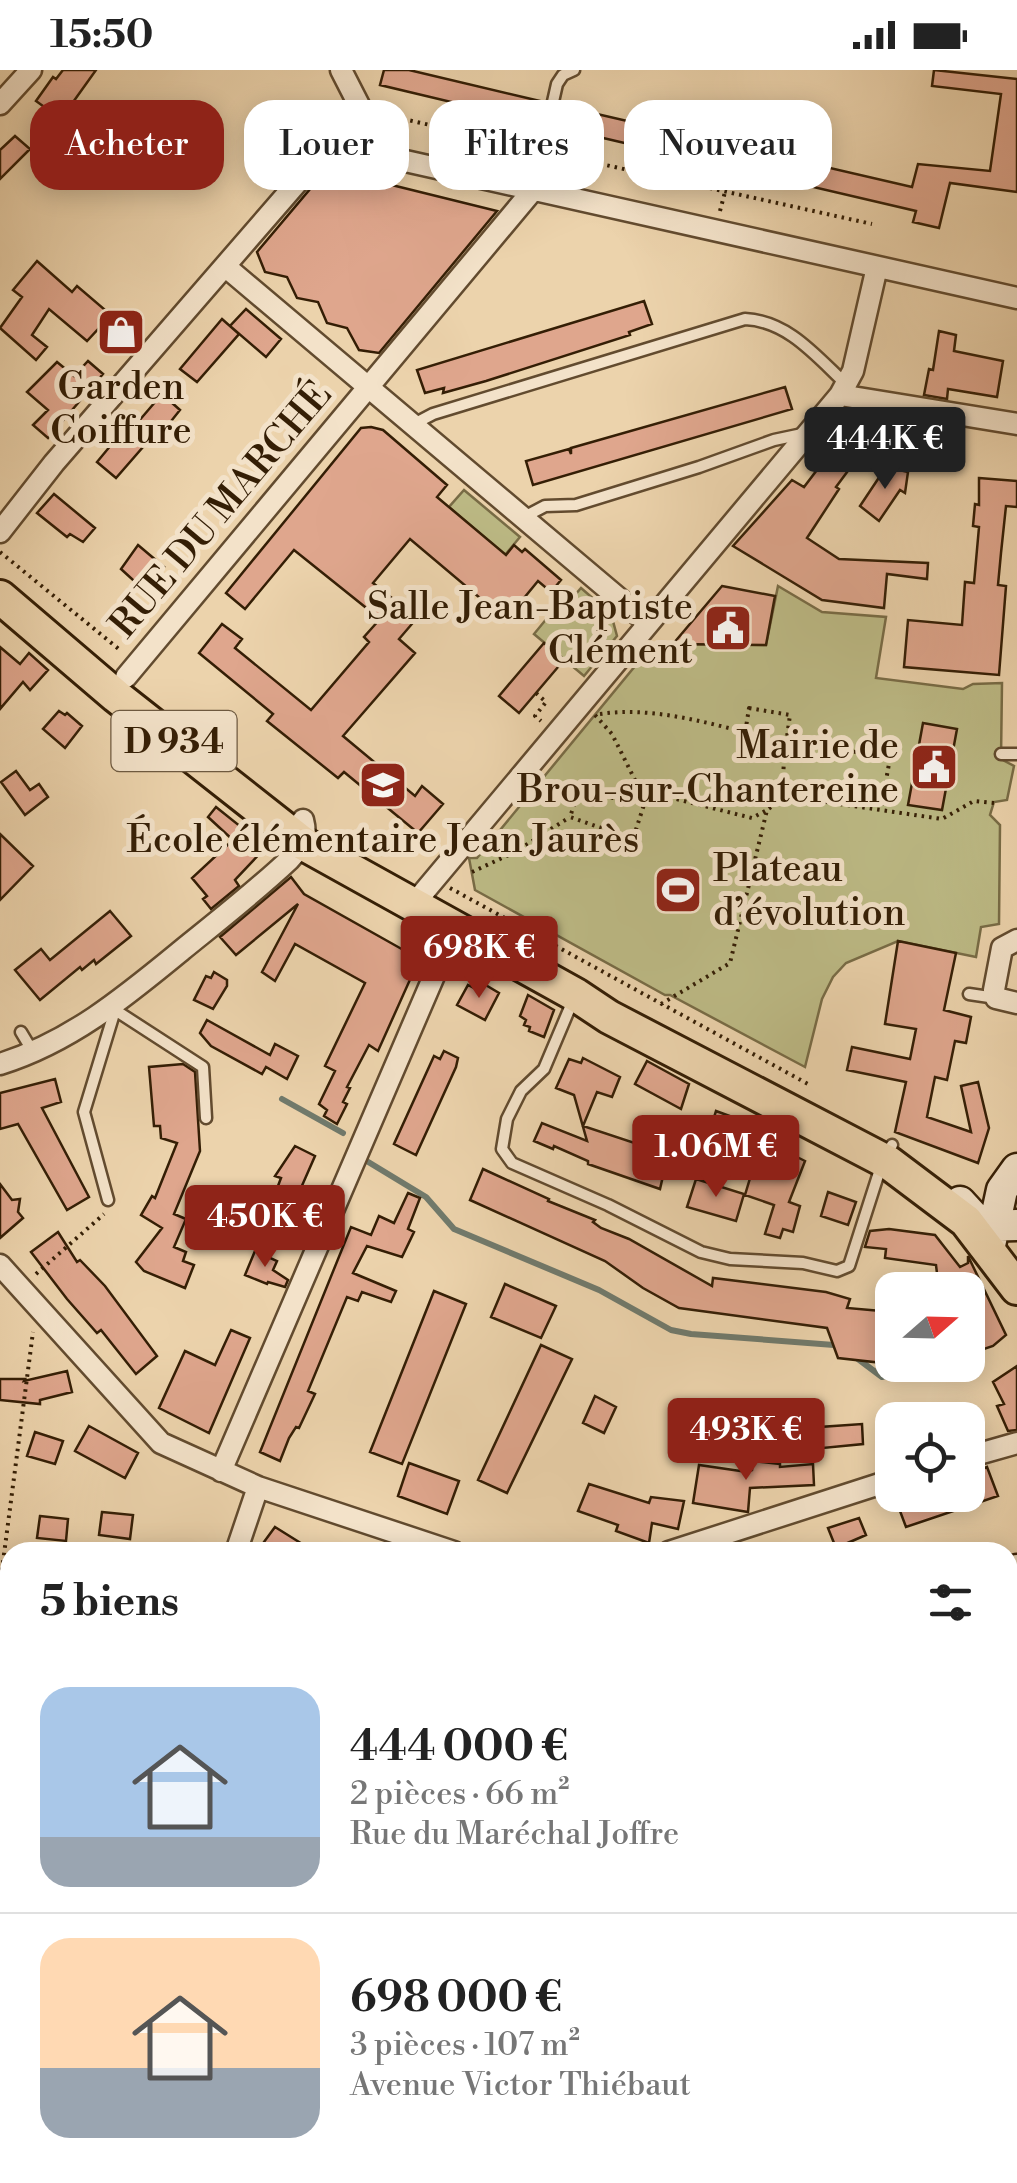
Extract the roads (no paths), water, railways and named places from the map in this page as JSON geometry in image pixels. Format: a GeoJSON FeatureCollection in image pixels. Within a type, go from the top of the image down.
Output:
{"type":"FeatureCollection","features":[{"type":"Feature","properties":{"kind":"main road","name":"D 934"},"geometry":{"type":"LineString","coordinates":[[0,573],[132,670],[304,832],[428,886],[494,932],[616,999],[884,1163],[966,1221],[1004,1240]]}},
{"type":"Feature","properties":{"kind":"main road","name":"D 934"},"geometry":{"type":"LineString","coordinates":[[0,598],[304,832],[571,1006],[687,1059],[884,1163],[924,1163],[964,1193],[1004,1240],[1017,1288]]}},
{"type":"Feature","properties":{"kind":"street"},"geometry":{"type":"LineString","coordinates":[[0,104],[31,70]]}},
{"type":"Feature","properties":{"kind":"street"},"geometry":{"type":"LineString","coordinates":[[0,532],[54,463],[291,190]]}},
{"type":"Feature","properties":{"kind":"street"},"geometry":{"type":"LineString","coordinates":[[533,190],[1017,298]]}},
{"type":"Feature","properties":{"kind":"street","name":"RUE DU MARCHÉ"},"geometry":{"type":"LineString","coordinates":[[132,670],[293,466],[368,385],[533,190]]}},
{"type":"Feature","properties":{"kind":"street"},"geometry":{"type":"LineString","coordinates":[[226,267],[304,345],[423,419],[575,572],[648,623]]}},
{"type":"Feature","properties":{"kind":"street"},"geometry":{"type":"LineString","coordinates":[[428,886],[843,390],[858,354],[877,268]]}},
{"type":"Feature","properties":{"kind":"street"},"geometry":{"type":"LineString","coordinates":[[843,390],[1017,424]]}},
{"type":"Feature","properties":{"kind":"street"},"geometry":{"type":"LineString","coordinates":[[0,1064],[33,1054],[116,1006],[250,895],[304,832]]}},
{"type":"Feature","properties":{"kind":"street"},"geometry":{"type":"LineString","coordinates":[[221,1471],[455,930],[469,926],[483,934],[494,932]]}},
{"type":"Feature","properties":{"kind":"street"},"geometry":{"type":"LineString","coordinates":[[1007,1001],[1000,953],[1006,944],[1017,940]]}},
{"type":"Feature","properties":{"kind":"street"},"geometry":{"type":"LineString","coordinates":[[571,1006],[587,992],[606,1002],[616,999]]}},
{"type":"Feature","properties":{"kind":"street"},"geometry":{"type":"LineString","coordinates":[[964,1193],[1009,1180],[1004,1240]]}},
{"type":"Feature","properties":{"kind":"street"},"geometry":{"type":"LineString","coordinates":[[0,1265],[161,1442],[258,1487],[424,1542]]}},
{"type":"Feature","properties":{"kind":"street"},"geometry":{"type":"LineString","coordinates":[[985,1453],[1017,1443]]}},
{"type":"Feature","properties":{"kind":"street"},"geometry":{"type":"LineString","coordinates":[[700,1542],[875,1485]]}},
{"type":"Feature","properties":{"kind":"street"},"geometry":{"type":"LineString","coordinates":[[239,1542],[258,1487]]}},
{"type":"Feature","properties":{"kind":"lane"},"geometry":{"type":"LineString","coordinates":[[553,100],[563,75],[574,70]]}},
{"type":"Feature","properties":{"kind":"lane"},"geometry":{"type":"LineString","coordinates":[[423,419],[745,319],[790,333],[830,369],[843,390]]}},
{"type":"Feature","properties":{"kind":"lane"},"geometry":{"type":"LineString","coordinates":[[523,518],[545,506],[576,504],[774,440],[808,433]]}},
{"type":"Feature","properties":{"kind":"lane"},"geometry":{"type":"LineString","coordinates":[[46,636],[68,642],[118,680],[132,670]]}},
{"type":"Feature","properties":{"kind":"lane"},"geometry":{"type":"LineString","coordinates":[[1001,754],[1017,754]]}},
{"type":"Feature","properties":{"kind":"lane"},"geometry":{"type":"LineString","coordinates":[[969,994],[1007,1001]]}},
{"type":"Feature","properties":{"kind":"lane"},"geometry":{"type":"LineString","coordinates":[[108,1200],[84,1112],[116,1006],[203,1067],[206,1118]]}},
{"type":"Feature","properties":{"kind":"lane"},"geometry":{"type":"LineString","coordinates":[[571,1006],[544,1070],[521,1090],[506,1119],[502,1149],[512,1163],[701,1252],[837,1271],[849,1266],[884,1163]]}},
{"type":"Feature","properties":{"kind":"lane"},"geometry":{"type":"LineString","coordinates":[[21,1032],[33,1054]]}},
{"type":"Feature","properties":{"kind":"waterway"},"geometry":{"type":"LineString","coordinates":[[282,1099],[343,1133]]}},
{"type":"Feature","properties":{"kind":"waterway"},"geometry":{"type":"LineString","coordinates":[[365,1160],[426,1197],[454,1229],[599,1290],[671,1330],[834,1345]]}},
{"type":"Feature","properties":{"kind":"waterway"},"geometry":{"type":"LineString","coordinates":[[854,1356],[875,1372]]}},
{"type":"Feature","properties":{"kind":"place","name":"Garden Coiffure"},"geometry":{"type":"Point","coordinates":[121,332]}},
{"type":"Feature","properties":{"kind":"place","name":"Salle Jean-Baptiste Clément"},"geometry":{"type":"Point","coordinates":[728,628]}},
{"type":"Feature","properties":{"kind":"place","name":"Mairie de Brou-sur-Chantereine"},"geometry":{"type":"Point","coordinates":[934,767]}},
{"type":"Feature","properties":{"kind":"place","name":"École élémentaire Jean Jaurès"},"geometry":{"type":"Point","coordinates":[383,785]}},
{"type":"Feature","properties":{"kind":"place","name":"Plateau d’évolution"},"geometry":{"type":"Point","coordinates":[678,890]}}]}
